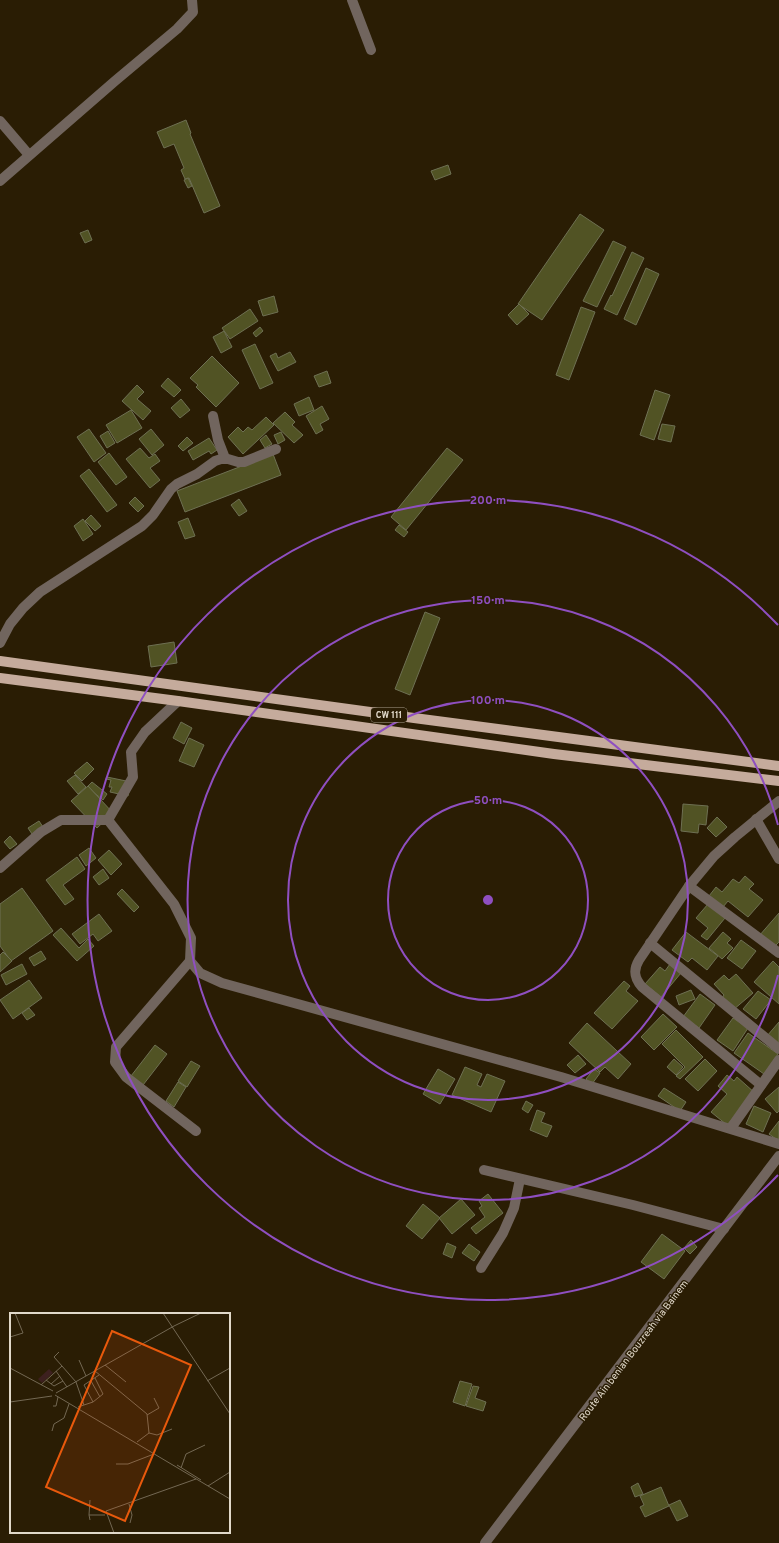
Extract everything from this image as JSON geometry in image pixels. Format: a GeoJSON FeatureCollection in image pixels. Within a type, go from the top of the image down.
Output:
{"type":"FeatureCollection","features":[{"type":"Feature","properties":{"kind":"main road","name":"CW 111"},"geometry":{"type":"LineString","coordinates":[[0,661],[779,766]]}},
{"type":"Feature","properties":{"kind":"main road","name":"CW 111"},"geometry":{"type":"LineString","coordinates":[[0,678],[178,701],[554,754],[779,781]]}},
{"type":"Feature","properties":{"kind":"street"},"geometry":{"type":"LineString","coordinates":[[0,181],[177,29],[193,12],[192,0]]}},
{"type":"Feature","properties":{"kind":"street"},"geometry":{"type":"LineString","coordinates":[[352,0],[371,50]]}},
{"type":"Feature","properties":{"kind":"street"},"geometry":{"type":"LineString","coordinates":[[0,120],[29,155]]}},
{"type":"Feature","properties":{"kind":"street"},"geometry":{"type":"LineString","coordinates":[[213,416],[218,440],[225,458]]}},
{"type":"Feature","properties":{"kind":"street"},"geometry":{"type":"LineString","coordinates":[[0,644],[10,624],[23,608],[40,592],[142,526],[153,515],[171,489],[177,484],[197,474],[215,462],[225,458],[241,463],[276,449]]}},
{"type":"Feature","properties":{"kind":"street"},"geometry":{"type":"LineString","coordinates":[[108,820],[133,776],[131,752],[145,732],[178,701]]}},
{"type":"Feature","properties":{"kind":"street"},"geometry":{"type":"LineString","coordinates":[[761,1085],[639,983],[636,979],[635,969],[650,943],[689,886],[714,856],[779,801]]}},
{"type":"Feature","properties":{"kind":"street"},"geometry":{"type":"LineString","coordinates":[[756,819],[779,860]]}},
{"type":"Feature","properties":{"kind":"street"},"geometry":{"type":"LineString","coordinates":[[0,868],[40,832],[61,820],[108,820]]}},
{"type":"Feature","properties":{"kind":"street"},"geometry":{"type":"LineString","coordinates":[[108,820],[174,904],[191,938],[190,961],[116,1047],[115,1062],[126,1077],[196,1131]]}},
{"type":"Feature","properties":{"kind":"street"},"geometry":{"type":"LineString","coordinates":[[689,886],[779,953]]}},
{"type":"Feature","properties":{"kind":"street"},"geometry":{"type":"LineString","coordinates":[[650,943],[779,1049]]}},
{"type":"Feature","properties":{"kind":"street"},"geometry":{"type":"LineString","coordinates":[[190,961],[200,973],[222,983],[561,1077],[779,1144]]}},
{"type":"Feature","properties":{"kind":"street"},"geometry":{"type":"LineString","coordinates":[[731,1128],[779,1060]]}},
{"type":"Feature","properties":{"kind":"street","name":"Route Ain benian Bouzreah via Bainem"},"geometry":{"type":"LineString","coordinates":[[485,1543],[779,1156]]}},
{"type":"Feature","properties":{"kind":"street"},"geometry":{"type":"LineString","coordinates":[[484,1170],[633,1205],[724,1229]]}},
{"type":"Feature","properties":{"kind":"street"},"geometry":{"type":"LineString","coordinates":[[481,1268],[503,1233],[514,1208],[520,1178]]}},
{"type":"Feature","properties":{"kind":"building"},"geometry":{"type":"Polygon","coordinates":[[[186,120],[191,133],[190,134],[220,206],[204,213],[189,178],[185,179],[181,170],[184,168],[174,144],[164,148],[157,132],[186,120]]]}},
{"type":"Feature","properties":{"kind":"building"},"geometry":{"type":"Polygon","coordinates":[[[448,165],[451,174],[435,180],[431,171],[448,165]]]}},
{"type":"Feature","properties":{"kind":"building"},"geometry":{"type":"Polygon","coordinates":[[[188,178],[192,186],[188,188],[184,180],[188,178]]]}},
{"type":"Feature","properties":{"kind":"building"},"geometry":{"type":"Polygon","coordinates":[[[580,214],[604,230],[542,320],[518,304],[580,214]]]}},
{"type":"Feature","properties":{"kind":"building"},"geometry":{"type":"Polygon","coordinates":[[[88,230],[92,240],[85,243],[80,233],[88,230]]]}},
{"type":"Feature","properties":{"kind":"building"},"geometry":{"type":"Polygon","coordinates":[[[613,241],[626,247],[597,307],[583,301],[613,241]]]}},
{"type":"Feature","properties":{"kind":"building"},"geometry":{"type":"Polygon","coordinates":[[[632,252],[644,258],[617,315],[604,309],[611,295],[612,296],[632,252]]]}},
{"type":"Feature","properties":{"kind":"building"},"geometry":{"type":"Polygon","coordinates":[[[646,268],[659,274],[636,325],[624,319],[646,268]]]}},
{"type":"Feature","properties":{"kind":"building"},"geometry":{"type":"Polygon","coordinates":[[[274,296],[278,312],[263,316],[258,301],[274,296]]]}},
{"type":"Feature","properties":{"kind":"building"},"geometry":{"type":"Polygon","coordinates":[[[519,304],[529,314],[517,325],[508,315],[519,304]]]}},
{"type":"Feature","properties":{"kind":"building"},"geometry":{"type":"Polygon","coordinates":[[[581,307],[595,312],[569,380],[556,375],[581,307]]]}},
{"type":"Feature","properties":{"kind":"building"},"geometry":{"type":"Polygon","coordinates":[[[250,309],[258,321],[230,339],[222,328],[250,309]]]}},
{"type":"Feature","properties":{"kind":"building"},"geometry":{"type":"Polygon","coordinates":[[[260,327],[263,331],[256,337],[253,333],[260,327]]]}},
{"type":"Feature","properties":{"kind":"building"},"geometry":{"type":"Polygon","coordinates":[[[224,331],[232,347],[221,353],[213,337],[224,331]]]}},
{"type":"Feature","properties":{"kind":"building"},"geometry":{"type":"Polygon","coordinates":[[[255,344],[273,383],[260,389],[242,350],[255,344]]]}},
{"type":"Feature","properties":{"kind":"building"},"geometry":{"type":"Polygon","coordinates":[[[290,352],[296,362],[278,371],[270,356],[276,353],[278,358],[290,352]]]}},
{"type":"Feature","properties":{"kind":"building"},"geometry":{"type":"Polygon","coordinates":[[[212,356],[239,383],[216,407],[196,387],[198,385],[190,378],[212,356]]]}},
{"type":"Feature","properties":{"kind":"building"},"geometry":{"type":"Polygon","coordinates":[[[327,371],[331,383],[319,387],[314,376],[327,371]]]}},
{"type":"Feature","properties":{"kind":"building"},"geometry":{"type":"Polygon","coordinates":[[[168,378],[181,390],[174,397],[161,386],[168,378]]]}},
{"type":"Feature","properties":{"kind":"building"},"geometry":{"type":"Polygon","coordinates":[[[137,385],[144,392],[137,399],[151,411],[143,420],[122,401],[137,385]]]}},
{"type":"Feature","properties":{"kind":"building"},"geometry":{"type":"Polygon","coordinates":[[[655,390],[670,395],[654,440],[640,435],[655,390]]]}},
{"type":"Feature","properties":{"kind":"building"},"geometry":{"type":"Polygon","coordinates":[[[309,397],[314,410],[299,416],[294,404],[309,397]]]}},
{"type":"Feature","properties":{"kind":"building"},"geometry":{"type":"Polygon","coordinates":[[[181,399],[190,410],[180,418],[171,408],[181,399]]]}},
{"type":"Feature","properties":{"kind":"building"},"geometry":{"type":"Polygon","coordinates":[[[322,406],[329,419],[320,424],[323,430],[316,434],[306,416],[322,406]]]}},
{"type":"Feature","properties":{"kind":"building"},"geometry":{"type":"Polygon","coordinates":[[[131,410],[142,428],[117,443],[106,425],[131,410]]]}},
{"type":"Feature","properties":{"kind":"building"},"geometry":{"type":"Polygon","coordinates":[[[285,412],[295,422],[292,425],[303,435],[294,443],[273,423],[285,412]]]}},
{"type":"Feature","properties":{"kind":"building"},"geometry":{"type":"Polygon","coordinates":[[[266,417],[274,425],[243,454],[228,437],[238,427],[243,432],[248,427],[252,430],[266,417]]]}},
{"type":"Feature","properties":{"kind":"building"},"geometry":{"type":"Polygon","coordinates":[[[662,424],[675,426],[671,442],[658,439],[662,424]]]}},
{"type":"Feature","properties":{"kind":"building"},"geometry":{"type":"Polygon","coordinates":[[[89,429],[106,453],[94,462],[77,437],[89,429]]]}},
{"type":"Feature","properties":{"kind":"building"},"geometry":{"type":"Polygon","coordinates":[[[151,429],[164,445],[152,455],[139,439],[151,429]]]}},
{"type":"Feature","properties":{"kind":"building"},"geometry":{"type":"Polygon","coordinates":[[[108,431],[115,443],[107,448],[100,436],[108,431]]]}},
{"type":"Feature","properties":{"kind":"building"},"geometry":{"type":"Polygon","coordinates":[[[281,432],[285,440],[278,444],[274,435],[281,432]]]}},
{"type":"Feature","properties":{"kind":"building"},"geometry":{"type":"Polygon","coordinates":[[[266,435],[272,444],[265,448],[260,440],[266,435]]]}},
{"type":"Feature","properties":{"kind":"building"},"geometry":{"type":"Polygon","coordinates":[[[187,437],[193,443],[183,451],[178,446],[187,437]]]}},
{"type":"Feature","properties":{"kind":"building"},"geometry":{"type":"Polygon","coordinates":[[[209,438],[217,450],[211,454],[209,451],[193,460],[188,451],[209,438]]]}},
{"type":"Feature","properties":{"kind":"building"},"geometry":{"type":"Polygon","coordinates":[[[140,448],[149,458],[155,454],[160,461],[150,468],[160,480],[150,488],[126,459],[140,448]]]}},
{"type":"Feature","properties":{"kind":"building"},"geometry":{"type":"Polygon","coordinates":[[[447,448],[463,460],[406,530],[391,517],[447,448]]]}},
{"type":"Feature","properties":{"kind":"building"},"geometry":{"type":"Polygon","coordinates":[[[109,453],[127,477],[116,485],[98,462],[109,453]]]}},
{"type":"Feature","properties":{"kind":"building"},"geometry":{"type":"Polygon","coordinates":[[[273,454],[281,475],[185,512],[177,491],[273,454]]]}},
{"type":"Feature","properties":{"kind":"building"},"geometry":{"type":"Polygon","coordinates":[[[89,469],[117,505],[107,512],[80,476],[89,469]]]}},
{"type":"Feature","properties":{"kind":"building"},"geometry":{"type":"Polygon","coordinates":[[[135,497],[144,506],[138,512],[129,503],[135,497]]]}},
{"type":"Feature","properties":{"kind":"building"},"geometry":{"type":"Polygon","coordinates":[[[239,499],[247,511],[239,516],[231,505],[239,499]]]}},
{"type":"Feature","properties":{"kind":"building"},"geometry":{"type":"Polygon","coordinates":[[[91,515],[101,526],[95,531],[85,521],[91,515]]]}},
{"type":"Feature","properties":{"kind":"building"},"geometry":{"type":"Polygon","coordinates":[[[188,518],[195,536],[185,539],[178,522],[188,518]]]}},
{"type":"Feature","properties":{"kind":"building"},"geometry":{"type":"Polygon","coordinates":[[[83,519],[93,534],[83,541],[74,526],[83,519]]]}},
{"type":"Feature","properties":{"kind":"building"},"geometry":{"type":"Polygon","coordinates":[[[399,525],[408,532],[404,537],[395,530],[399,525]]]}},
{"type":"Feature","properties":{"kind":"building"},"geometry":{"type":"Polygon","coordinates":[[[425,612],[440,618],[410,695],[395,689],[425,612]]]}},
{"type":"Feature","properties":{"kind":"building"},"geometry":{"type":"Polygon","coordinates":[[[174,642],[177,663],[151,667],[148,646],[174,642]]]}},
{"type":"Feature","properties":{"kind":"building"},"geometry":{"type":"Polygon","coordinates":[[[181,722],[192,728],[184,744],[173,738],[181,722]]]}},
{"type":"Feature","properties":{"kind":"building"},"geometry":{"type":"Polygon","coordinates":[[[189,738],[204,745],[194,767],[179,761],[189,738]]]}},
{"type":"Feature","properties":{"kind":"building"},"geometry":{"type":"Polygon","coordinates":[[[87,762],[94,769],[82,781],[74,773],[87,762]]]}},
{"type":"Feature","properties":{"kind":"building"},"geometry":{"type":"Polygon","coordinates":[[[75,775],[86,787],[78,794],[67,781],[75,775]]]}},
{"type":"Feature","properties":{"kind":"building"},"geometry":{"type":"Polygon","coordinates":[[[107,777],[131,782],[128,796],[110,792],[112,787],[109,787],[111,780],[106,779],[107,777]]]}},
{"type":"Feature","properties":{"kind":"building"},"geometry":{"type":"Polygon","coordinates":[[[92,782],[107,794],[103,800],[87,787],[92,782]]]}},
{"type":"Feature","properties":{"kind":"building"},"geometry":{"type":"Polygon","coordinates":[[[88,786],[113,813],[97,828],[71,801],[88,786]]]}},
{"type":"Feature","properties":{"kind":"building"},"geometry":{"type":"Polygon","coordinates":[[[683,804],[708,806],[706,825],[699,824],[698,833],[681,831],[683,804]]]}},
{"type":"Feature","properties":{"kind":"building"},"geometry":{"type":"Polygon","coordinates":[[[717,817],[727,827],[716,837],[707,828],[717,817]]]}},
{"type":"Feature","properties":{"kind":"building"},"geometry":{"type":"Polygon","coordinates":[[[39,821],[45,830],[34,837],[28,828],[39,821]]]}},
{"type":"Feature","properties":{"kind":"building"},"geometry":{"type":"Polygon","coordinates":[[[10,836],[17,844],[10,849],[4,842],[10,836]]]}},
{"type":"Feature","properties":{"kind":"building"},"geometry":{"type":"Polygon","coordinates":[[[89,848],[96,858],[86,866],[79,855],[89,848]]]}},
{"type":"Feature","properties":{"kind":"building"},"geometry":{"type":"Polygon","coordinates":[[[109,850],[122,864],[111,875],[98,860],[109,850]]]}},
{"type":"Feature","properties":{"kind":"building"},"geometry":{"type":"Polygon","coordinates":[[[77,857],[85,869],[63,885],[74,899],[65,905],[46,880],[77,857]]]}},
{"type":"Feature","properties":{"kind":"building"},"geometry":{"type":"Polygon","coordinates":[[[103,869],[109,878],[99,885],[93,877],[103,869]]]}},
{"type":"Feature","properties":{"kind":"building"},"geometry":{"type":"Polygon","coordinates":[[[745,876],[754,884],[749,889],[763,900],[748,917],[728,901],[723,907],[709,896],[716,887],[722,892],[733,879],[739,883],[745,876]]]}},
{"type":"Feature","properties":{"kind":"building"},"geometry":{"type":"Polygon","coordinates":[[[22,888],[53,931],[11,961],[0,946],[0,904],[22,888]]]}},
{"type":"Feature","properties":{"kind":"building"},"geometry":{"type":"Polygon","coordinates":[[[122,889],[139,907],[134,912],[117,894],[122,889]]]}},
{"type":"Feature","properties":{"kind":"building"},"geometry":{"type":"Polygon","coordinates":[[[708,904],[725,918],[707,940],[701,936],[708,928],[696,918],[708,904]]]}},
{"type":"Feature","properties":{"kind":"building"},"geometry":{"type":"Polygon","coordinates":[[[779,913],[779,942],[774,947],[759,936],[779,913]]]}},
{"type":"Feature","properties":{"kind":"building"},"geometry":{"type":"Polygon","coordinates":[[[99,914],[112,931],[98,941],[93,934],[80,944],[72,934],[99,914]]]}},
{"type":"Feature","properties":{"kind":"building"},"geometry":{"type":"Polygon","coordinates":[[[61,928],[79,948],[88,939],[94,946],[77,961],[53,935],[61,928]]]}},
{"type":"Feature","properties":{"kind":"building"},"geometry":{"type":"Polygon","coordinates":[[[686,932],[718,956],[707,970],[692,958],[688,962],[672,950],[686,932]]]}},
{"type":"Feature","properties":{"kind":"building"},"geometry":{"type":"Polygon","coordinates":[[[723,932],[731,939],[727,943],[733,948],[722,959],[709,948],[723,932]]]}},
{"type":"Feature","properties":{"kind":"building"},"geometry":{"type":"Polygon","coordinates":[[[741,940],[756,951],[742,969],[727,958],[741,940]]]}},
{"type":"Feature","properties":{"kind":"building"},"geometry":{"type":"Polygon","coordinates":[[[41,951],[46,959],[34,966],[29,958],[41,951]]]}},
{"type":"Feature","properties":{"kind":"building"},"geometry":{"type":"Polygon","coordinates":[[[3,952],[12,961],[0,972],[0,955],[3,952]]]}},
{"type":"Feature","properties":{"kind":"building"},"geometry":{"type":"Polygon","coordinates":[[[773,961],[779,967],[779,1004],[754,982],[773,961]]]}},
{"type":"Feature","properties":{"kind":"building"},"geometry":{"type":"Polygon","coordinates":[[[22,964],[27,974],[6,985],[1,975],[22,964]]]}},
{"type":"Feature","properties":{"kind":"building"},"geometry":{"type":"Polygon","coordinates":[[[670,964],[681,973],[661,997],[645,984],[660,967],[665,971],[670,964]]]}},
{"type":"Feature","properties":{"kind":"building"},"geometry":{"type":"Polygon","coordinates":[[[736,974],[753,993],[733,1010],[722,998],[724,995],[714,984],[724,975],[729,980],[736,974]]]}},
{"type":"Feature","properties":{"kind":"building"},"geometry":{"type":"Polygon","coordinates":[[[29,980],[42,998],[13,1019],[0,1000],[29,980]]]}},
{"type":"Feature","properties":{"kind":"building"},"geometry":{"type":"Polygon","coordinates":[[[624,981],[630,986],[626,991],[638,1001],[612,1029],[594,1013],[624,981]]]}},
{"type":"Feature","properties":{"kind":"building"},"geometry":{"type":"Polygon","coordinates":[[[691,990],[695,999],[679,1005],[676,996],[691,990]]]}},
{"type":"Feature","properties":{"kind":"building"},"geometry":{"type":"Polygon","coordinates":[[[758,991],[771,1000],[756,1019],[743,1009],[758,991]]]}},
{"type":"Feature","properties":{"kind":"building"},"geometry":{"type":"Polygon","coordinates":[[[700,994],[715,1005],[699,1028],[683,1017],[700,994]]]}},
{"type":"Feature","properties":{"kind":"building"},"geometry":{"type":"Polygon","coordinates":[[[29,1008],[35,1015],[27,1020],[22,1013],[29,1008]]]}},
{"type":"Feature","properties":{"kind":"building"},"geometry":{"type":"Polygon","coordinates":[[[663,1014],[677,1027],[654,1050],[641,1037],[663,1014]]]}},
{"type":"Feature","properties":{"kind":"building"},"geometry":{"type":"Polygon","coordinates":[[[733,1018],[748,1028],[733,1051],[717,1040],[733,1018]]]}},
{"type":"Feature","properties":{"kind":"building"},"geometry":{"type":"Polygon","coordinates":[[[779,1022],[779,1046],[767,1036],[779,1022]]]}},
{"type":"Feature","properties":{"kind":"building"},"geometry":{"type":"Polygon","coordinates":[[[587,1023],[631,1064],[618,1079],[605,1067],[600,1072],[569,1043],[587,1023]]]}},
{"type":"Feature","properties":{"kind":"building"},"geometry":{"type":"Polygon","coordinates":[[[676,1030],[703,1057],[680,1079],[676,1076],[685,1067],[662,1044],[676,1030]]]}},
{"type":"Feature","properties":{"kind":"building"},"geometry":{"type":"Polygon","coordinates":[[[748,1033],[778,1054],[764,1074],[734,1053],[748,1033]]]}},
{"type":"Feature","properties":{"kind":"building"},"geometry":{"type":"Polygon","coordinates":[[[155,1045],[167,1054],[143,1085],[131,1076],[155,1045]]]}},
{"type":"Feature","properties":{"kind":"building"},"geometry":{"type":"Polygon","coordinates":[[[578,1055],[586,1064],[575,1073],[567,1065],[578,1055]]]}},
{"type":"Feature","properties":{"kind":"building"},"geometry":{"type":"Polygon","coordinates":[[[674,1059],[683,1067],[676,1075],[667,1067],[674,1059]]]}},
{"type":"Feature","properties":{"kind":"building"},"geometry":{"type":"Polygon","coordinates":[[[705,1059],[717,1071],[698,1091],[685,1079],[705,1059]]]}},
{"type":"Feature","properties":{"kind":"building"},"geometry":{"type":"Polygon","coordinates":[[[191,1061],[200,1066],[187,1087],[178,1081],[191,1061]]]}},
{"type":"Feature","properties":{"kind":"building"},"geometry":{"type":"Polygon","coordinates":[[[465,1067],[482,1074],[477,1085],[481,1087],[487,1074],[505,1081],[491,1112],[452,1095],[465,1067]]]}},
{"type":"Feature","properties":{"kind":"building"},"geometry":{"type":"Polygon","coordinates":[[[438,1069],[455,1079],[440,1104],[423,1094],[438,1069]]]}},
{"type":"Feature","properties":{"kind":"building"},"geometry":{"type":"Polygon","coordinates":[[[594,1069],[600,1073],[592,1084],[586,1079],[594,1069]]]}},
{"type":"Feature","properties":{"kind":"building"},"geometry":{"type":"Polygon","coordinates":[[[727,1075],[734,1081],[737,1077],[755,1093],[727,1125],[711,1112],[727,1094],[718,1086],[727,1075]]]}},
{"type":"Feature","properties":{"kind":"building"},"geometry":{"type":"Polygon","coordinates":[[[178,1082],[186,1087],[174,1107],[166,1101],[178,1082]]]}},
{"type":"Feature","properties":{"kind":"building"},"geometry":{"type":"Polygon","coordinates":[[[779,1087],[779,1111],[777,1113],[765,1099],[779,1087]]]}},
{"type":"Feature","properties":{"kind":"building"},"geometry":{"type":"Polygon","coordinates":[[[664,1088],[686,1102],[680,1111],[658,1096],[664,1088]]]}},
{"type":"Feature","properties":{"kind":"building"},"geometry":{"type":"Polygon","coordinates":[[[526,1101],[533,1105],[528,1113],[522,1109],[526,1101]]]}},
{"type":"Feature","properties":{"kind":"building"},"geometry":{"type":"Polygon","coordinates":[[[754,1106],[771,1113],[763,1132],[746,1124],[754,1106]]]}},
{"type":"Feature","properties":{"kind":"building"},"geometry":{"type":"Polygon","coordinates":[[[537,1110],[545,1113],[541,1122],[552,1126],[547,1137],[530,1130],[537,1110]]]}},
{"type":"Feature","properties":{"kind":"building"},"geometry":{"type":"Polygon","coordinates":[[[779,1121],[779,1141],[769,1134],[779,1121]]]}},
{"type":"Feature","properties":{"kind":"building"},"geometry":{"type":"Polygon","coordinates":[[[488,1194],[503,1213],[476,1234],[471,1228],[485,1217],[479,1208],[482,1206],[479,1201],[488,1194]]]}},
{"type":"Feature","properties":{"kind":"building"},"geometry":{"type":"Polygon","coordinates":[[[461,1199],[475,1215],[452,1234],[439,1218],[461,1199]]]}},
{"type":"Feature","properties":{"kind":"building"},"geometry":{"type":"Polygon","coordinates":[[[423,1204],[440,1218],[422,1239],[406,1226],[423,1204]]]}},
{"type":"Feature","properties":{"kind":"building"},"geometry":{"type":"Polygon","coordinates":[[[662,1234],[685,1251],[664,1279],[641,1262],[662,1234]]]}},
{"type":"Feature","properties":{"kind":"building"},"geometry":{"type":"Polygon","coordinates":[[[691,1240],[697,1247],[690,1254],[684,1248],[691,1240]]]}},
{"type":"Feature","properties":{"kind":"building"},"geometry":{"type":"Polygon","coordinates":[[[447,1243],[456,1247],[452,1258],[443,1254],[447,1243]]]}},
{"type":"Feature","properties":{"kind":"building"},"geometry":{"type":"Polygon","coordinates":[[[469,1244],[480,1252],[474,1261],[462,1253],[469,1244]]]}},
{"type":"Feature","properties":{"kind":"building"},"geometry":{"type":"Polygon","coordinates":[[[460,1381],[472,1384],[465,1406],[453,1402],[460,1381]]]}},
{"type":"Feature","properties":{"kind":"building"},"geometry":{"type":"Polygon","coordinates":[[[473,1386],[479,1387],[475,1398],[486,1402],[483,1411],[466,1406],[473,1386]]]}},
{"type":"Feature","properties":{"kind":"building"},"geometry":{"type":"Polygon","coordinates":[[[638,1483],[643,1494],[635,1497],[631,1487],[638,1483]]]}},
{"type":"Feature","properties":{"kind":"building"},"geometry":{"type":"Polygon","coordinates":[[[661,1487],[669,1506],[645,1517],[640,1507],[644,1505],[640,1496],[661,1487]]]}},
{"type":"Feature","properties":{"kind":"building"},"geometry":{"type":"Polygon","coordinates":[[[680,1500],[688,1516],[677,1521],[669,1505],[680,1500]]]}}]}
